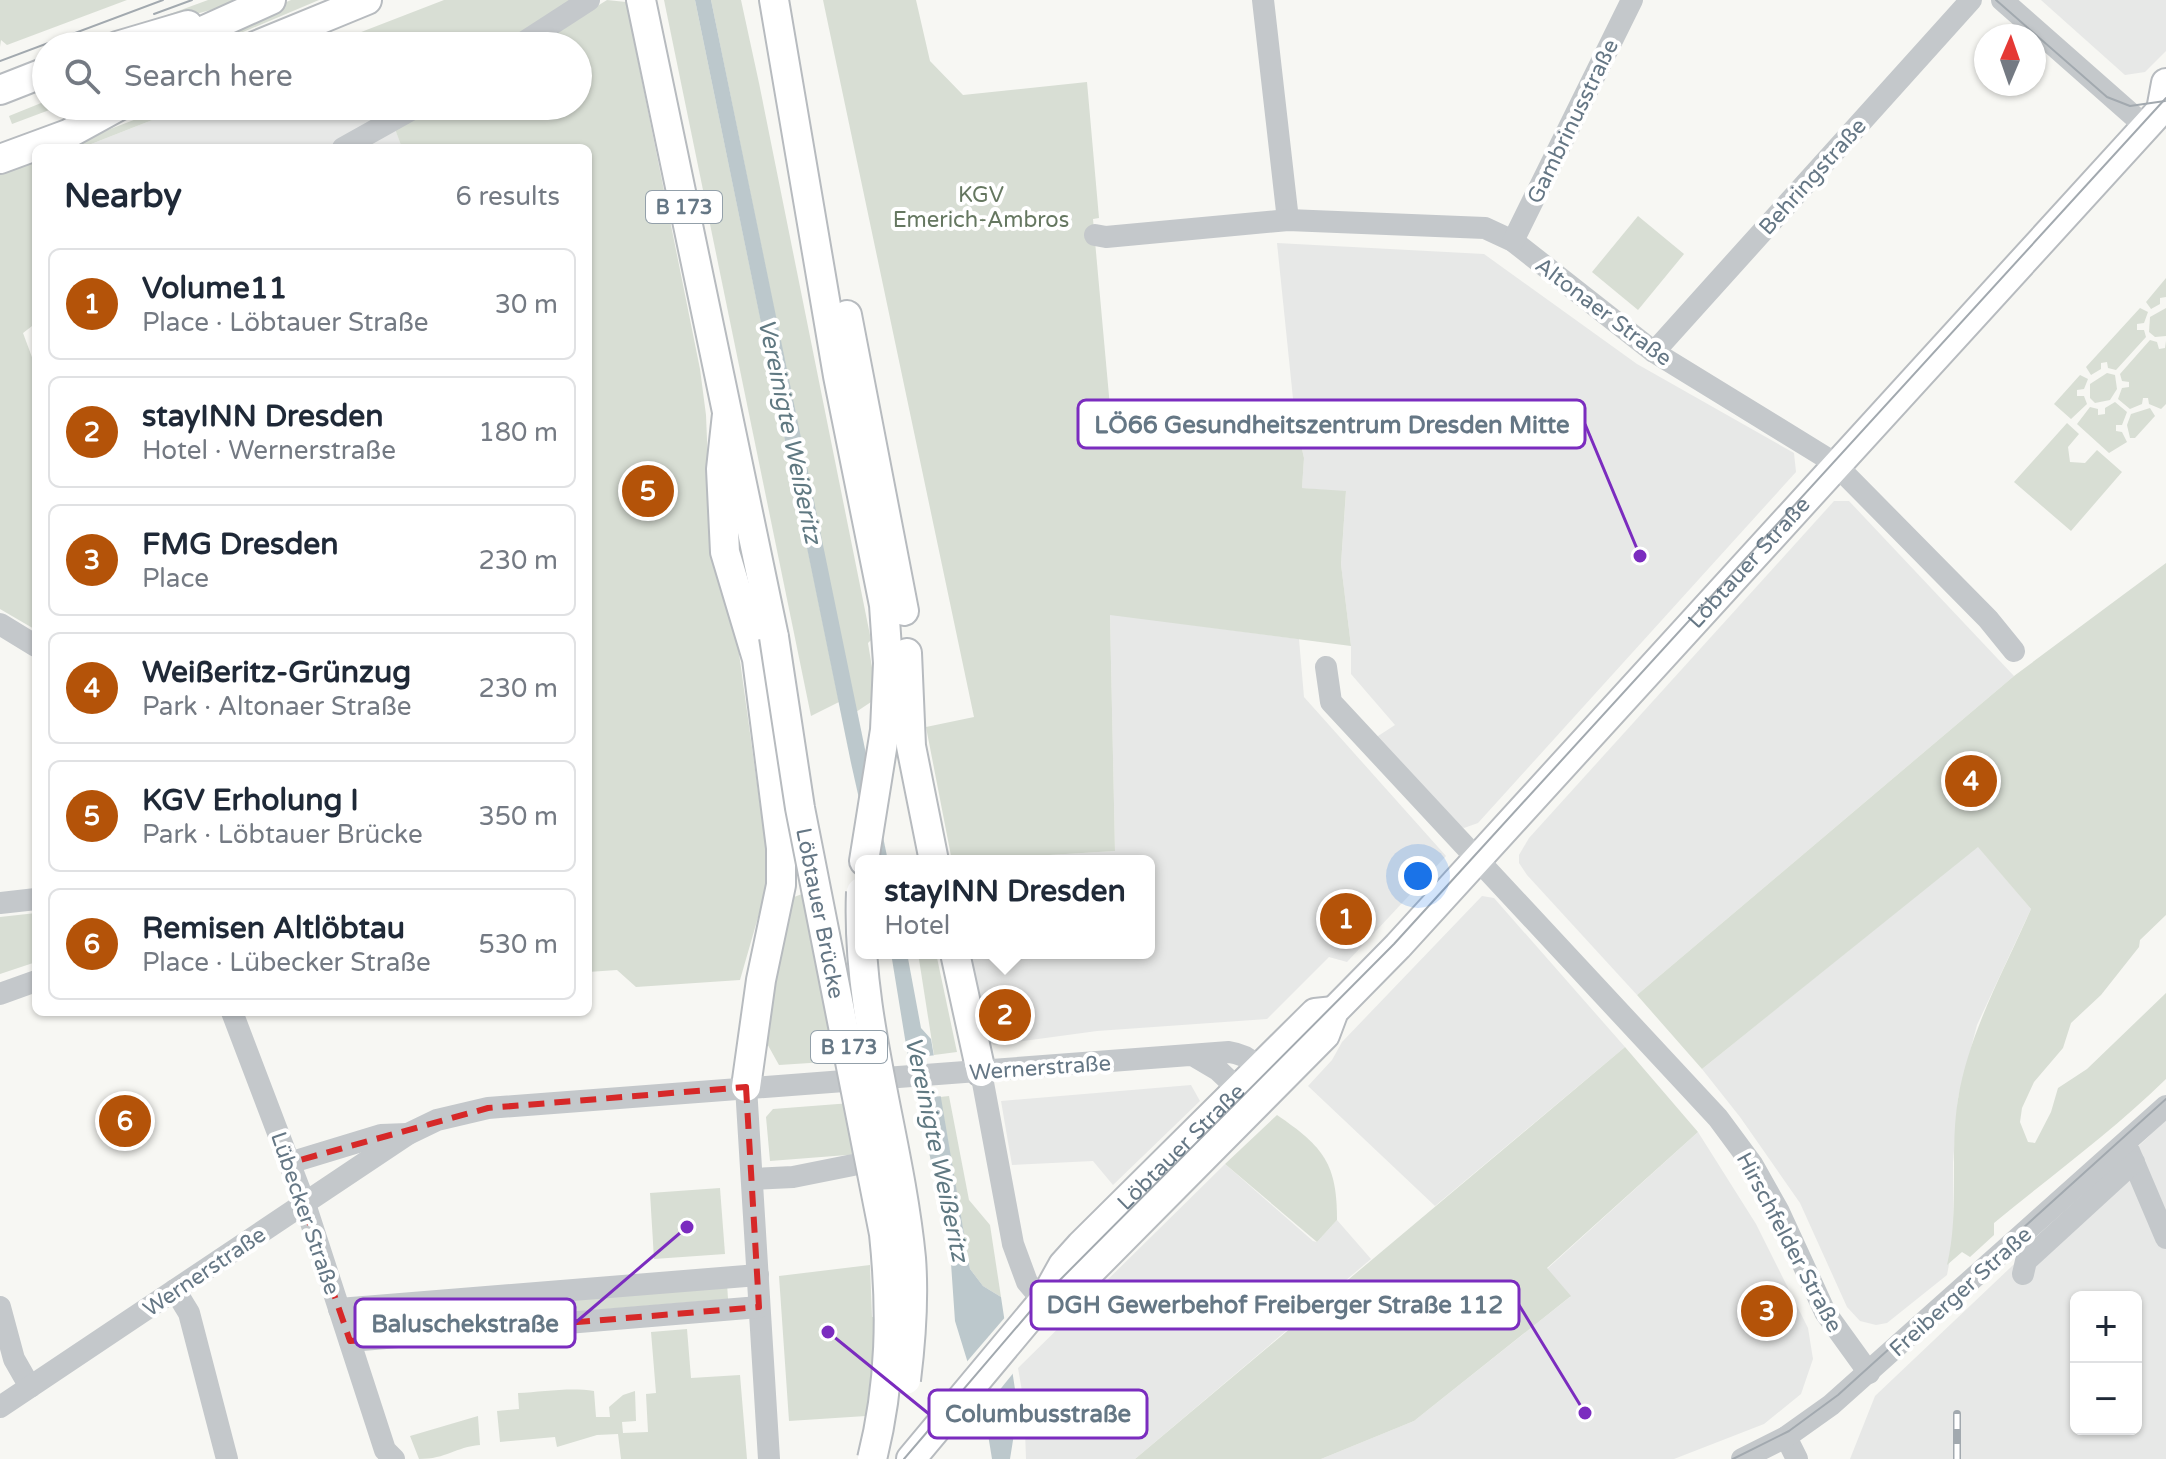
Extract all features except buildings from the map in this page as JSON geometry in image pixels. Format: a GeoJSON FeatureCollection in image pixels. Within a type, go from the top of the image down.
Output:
{"type":"FeatureCollection","features":[{"type":"Feature","properties":{"kind":"main road"},"geometry":{"type":"LineString","coordinates":[[201,32],[271,0]]}},
{"type":"Feature","properties":{"kind":"main road"},"geometry":{"type":"LineString","coordinates":[[289,32],[367,0]]}},
{"type":"Feature","properties":{"kind":"main road","name":"B 173"},"geometry":{"type":"LineString","coordinates":[[641,0],[727,414]]}},
{"type":"Feature","properties":{"kind":"main road"},"geometry":{"type":"LineString","coordinates":[[774,0],[838,376],[883,594],[887,641],[885,730],[865,855]]}},
{"type":"Feature","properties":{"kind":"main road"},"geometry":{"type":"LineString","coordinates":[[159,32],[180,25],[221,23]]}},
{"type":"Feature","properties":{"kind":"main road"},"geometry":{"type":"LineString","coordinates":[[0,90],[32,77]]}},
{"type":"Feature","properties":{"kind":"main road"},"geometry":{"type":"LineString","coordinates":[[0,110],[32,98]]}},
{"type":"Feature","properties":{"kind":"main road","name":"Löbtauer Straße"},"geometry":{"type":"LineString","coordinates":[[1043,1301],[1082,1280],[1264,1080],[1328,1032],[1334,1011],[2160,107]]}},
{"type":"Feature","properties":{"kind":"main road"},"geometry":{"type":"LineString","coordinates":[[0,139],[54,120]]}},
{"type":"Feature","properties":{"kind":"main road"},"geometry":{"type":"LineString","coordinates":[[41,144],[94,120]]}},
{"type":"Feature","properties":{"kind":"main road"},"geometry":{"type":"LineString","coordinates":[[0,159],[32,147]]}},
{"type":"Feature","properties":{"kind":"main road"},"geometry":{"type":"LineString","coordinates":[[810,205],[839,270],[896,561],[906,631],[911,746],[933,855]]}},
{"type":"Feature","properties":{"kind":"main road"},"geometry":{"type":"LineString","coordinates":[[727,414],[721,469],[725,552],[757,659],[781,848],[781,885],[761,980],[746,1087]]}},
{"type":"Feature","properties":{"kind":"main road","name":"Löbtauer Brücke"},"geometry":{"type":"LineString","coordinates":[[727,414],[774,637],[800,808],[884,1234],[890,1340],[886,1386],[872,1459]]}},
{"type":"Feature","properties":{"kind":"main road","name":"Löbtauer Brücke"},"geometry":{"type":"LineString","coordinates":[[862,959],[863,986],[902,1193],[911,1263],[908,1364],[892,1459]]}},
{"type":"Feature","properties":{"kind":"main road"},"geometry":{"type":"LineString","coordinates":[[956,959],[969,1072]]}},
{"type":"Feature","properties":{"kind":"main road","name":"Löbtauer Straße"},"geometry":{"type":"LineString","coordinates":[[911,1459],[1043,1301],[1063,1265],[1238,1089],[1264,1080]]}},
{"type":"Feature","properties":{"kind":"street"},"geometry":{"type":"LineString","coordinates":[[540,32],[589,0]]}},
{"type":"Feature","properties":{"kind":"street"},"geometry":{"type":"LineString","coordinates":[[1263,0],[1288,220]]}},
{"type":"Feature","properties":{"kind":"street","name":"Gambrinusstraße"},"geometry":{"type":"LineString","coordinates":[[1513,241],[1632,0]]}},
{"type":"Feature","properties":{"kind":"street","name":"Behringstraße"},"geometry":{"type":"LineString","coordinates":[[1654,352],[1971,0]]}},
{"type":"Feature","properties":{"kind":"street"},"geometry":{"type":"LineString","coordinates":[[2002,0],[2160,107]]}},
{"type":"Feature","properties":{"kind":"street"},"geometry":{"type":"LineString","coordinates":[[350,144],[393,120]]}},
{"type":"Feature","properties":{"kind":"street","name":"Altonaer Straße"},"geometry":{"type":"LineString","coordinates":[[1095,235],[1106,237],[1288,220],[1485,228],[1513,241],[1654,352],[1835,464],[1982,613],[2014,651]]}},
{"type":"Feature","properties":{"kind":"street"},"geometry":{"type":"LineString","coordinates":[[0,624],[32,644]]}},
{"type":"Feature","properties":{"kind":"street","name":"Hirschfelder Straße"},"geometry":{"type":"LineString","coordinates":[[1326,667],[1331,702],[1718,1118],[1752,1164],[1825,1312],[1869,1373]]}},
{"type":"Feature","properties":{"kind":"street"},"geometry":{"type":"LineString","coordinates":[[0,903],[32,899]]}},
{"type":"Feature","properties":{"kind":"street"},"geometry":{"type":"LineString","coordinates":[[0,994],[32,982]]}},
{"type":"Feature","properties":{"kind":"street","name":"Lübecker Straße"},"geometry":{"type":"LineString","coordinates":[[234,1016],[305,1204],[385,1450],[394,1459]]}},
{"type":"Feature","properties":{"kind":"street","name":"Wernerstraße"},"geometry":{"type":"LineString","coordinates":[[885,1078],[1196,1057],[1211,1052],[1247,1055],[1264,1080]]}},
{"type":"Feature","properties":{"kind":"street"},"geometry":{"type":"LineString","coordinates":[[1196,1057],[1218,1070],[1238,1089]]}},
{"type":"Feature","properties":{"kind":"street"},"geometry":{"type":"LineString","coordinates":[[969,1072],[1013,1244],[1027,1282],[1043,1301]]}},
{"type":"Feature","properties":{"kind":"street","name":"Wernerstraße"},"geometry":{"type":"LineString","coordinates":[[0,1407],[408,1134],[437,1120],[488,1108],[844,1081]]}},
{"type":"Feature","properties":{"kind":"street"},"geometry":{"type":"LineString","coordinates":[[746,1087],[769,1459]]}},
{"type":"Feature","properties":{"kind":"street","name":"Freiberger Straße"},"geometry":{"type":"LineString","coordinates":[[1742,1459],[1786,1437],[1869,1373],[2130,1153],[2166,1106]]}},
{"type":"Feature","properties":{"kind":"street","name":"Wernerstraße"},"geometry":{"type":"LineString","coordinates":[[289,1163],[381,1135],[408,1134]]}},
{"type":"Feature","properties":{"kind":"street"},"geometry":{"type":"LineString","coordinates":[[2023,1274],[2026,1261],[2130,1153],[2166,1238]]}},
{"type":"Feature","properties":{"kind":"street"},"geometry":{"type":"LineString","coordinates":[[752,1179],[793,1177],[853,1165]]}},
{"type":"Feature","properties":{"kind":"street"},"geometry":{"type":"LineString","coordinates":[[339,1309],[758,1275]]}},
{"type":"Feature","properties":{"kind":"street"},"geometry":{"type":"LineString","coordinates":[[175,1290],[189,1313],[227,1459]]}},
{"type":"Feature","properties":{"kind":"street"},"geometry":{"type":"LineString","coordinates":[[0,1307],[14,1359],[30,1387]]}},
{"type":"Feature","properties":{"kind":"street"},"geometry":{"type":"LineString","coordinates":[[350,1341],[759,1307]]}},
{"type":"Feature","properties":{"kind":"street"},"geometry":{"type":"LineString","coordinates":[[1786,1437],[1797,1459]]}},
{"type":"Feature","properties":{"kind":"highlighted area"},"geometry":{"type":"Polygon","coordinates":[[[746,1087],[759,1307],[350,1341],[289,1163],[488,1108],[746,1087]]]}},
{"type":"Feature","properties":{"kind":"shaded area"},"geometry":{"type":"Polygon","coordinates":[[[2041,0],[2166,0],[2166,51],[2145,72],[2125,75],[2041,0]]]}},
{"type":"Feature","properties":{"kind":"shaded area"},"geometry":{"type":"Polygon","coordinates":[[[152,120],[392,120],[401,144],[91,144],[152,120]]]}},
{"type":"Feature","properties":{"kind":"shaded area"},"geometry":{"type":"Polygon","coordinates":[[[1277,243],[1484,254],[1637,364],[1794,453],[1796,472],[1478,823],[1464,828],[1453,822],[1375,738],[1395,725],[1351,674],[1351,646],[1341,564],[1346,492],[1302,488],[1304,458],[1295,418],[1277,243]]]}},
{"type":"Feature","properties":{"kind":"shaded area"},"geometry":{"type":"Polygon","coordinates":[[[1834,501],[1849,501],[2014,676],[1637,995],[1527,875],[1519,863],[1519,855],[1529,838],[1834,501]]]}},
{"type":"Feature","properties":{"kind":"shaded area"},"geometry":{"type":"Polygon","coordinates":[[[1110,614],[1299,639],[1304,697],[1446,856],[1347,962],[1329,957],[1267,1019],[1097,1031],[994,1045],[985,1039],[969,959],[1155,959],[1155,855],[1050,855],[1115,851],[1110,614]]]}},
{"type":"Feature","properties":{"kind":"shaded area"},"geometry":{"type":"Polygon","coordinates":[[[1978,846],[2031,909],[1977,1025],[1958,1098],[1953,1163],[1954,1238],[1947,1275],[1887,1323],[1876,1325],[1860,1321],[1847,1307],[1800,1203],[1702,1069],[1978,846]]]}},
{"type":"Feature","properties":{"kind":"shaded area"},"geometry":{"type":"Polygon","coordinates":[[[1482,896],[1494,898],[1625,1047],[1435,1206],[1308,1086],[1332,1060],[1342,1042],[1482,896]]]}},
{"type":"Feature","properties":{"kind":"shaded area"},"geometry":{"type":"Polygon","coordinates":[[[1191,1085],[1200,1101],[1113,1185],[1093,1161],[1012,1165],[1001,1101],[1191,1085]]]}},
{"type":"Feature","properties":{"kind":"shaded area"},"geometry":{"type":"Polygon","coordinates":[[[2166,1120],[2166,1459],[1850,1459],[1875,1396],[2166,1120]]]}},
{"type":"Feature","properties":{"kind":"shaded area"},"geometry":{"type":"Polygon","coordinates":[[[1698,1132],[1756,1224],[1808,1328],[1813,1359],[1801,1394],[1764,1424],[1674,1459],[1321,1459],[1414,1421],[1570,1297],[1547,1269],[1698,1132]]]}},
{"type":"Feature","properties":{"kind":"shaded area"},"geometry":{"type":"Polygon","coordinates":[[[1225,1164],[1313,1241],[1317,1242],[1337,1220],[1371,1259],[1135,1459],[1026,1459],[1024,1403],[1018,1368],[1225,1164]]]}},
{"type":"Feature","properties":{"kind":"green space"},"geometry":{"type":"Polygon","coordinates":[[[0,0],[127,0],[42,32],[32,32],[32,36],[7,45],[1,40],[0,47],[0,0]]]}},
{"type":"Feature","properties":{"kind":"green space"},"geometry":{"type":"Polygon","coordinates":[[[208,0],[248,0],[142,32],[121,32],[208,0]]]}},
{"type":"Feature","properties":{"kind":"green space"},"geometry":{"type":"Polygon","coordinates":[[[291,0],[319,0],[243,32],[217,32],[291,0]]]}},
{"type":"Feature","properties":{"kind":"green space"},"geometry":{"type":"Polygon","coordinates":[[[444,0],[571,0],[526,32],[361,32],[444,0]]]}},
{"type":"Feature","properties":{"kind":"green space"},"geometry":{"type":"Polygon","coordinates":[[[607,0],[626,2],[700,369],[706,415],[711,538],[738,646],[766,849],[767,886],[740,980],[636,987],[617,970],[592,972],[592,144],[401,144],[395,129],[410,120],[592,120],[592,32],[556,32],[607,0]]]}},
{"type":"Feature","properties":{"kind":"green space"},"geometry":{"type":"Polygon","coordinates":[[[664,0],[695,0],[839,702],[811,716],[664,0]]]}},
{"type":"Feature","properties":{"kind":"green space"},"geometry":{"type":"Polygon","coordinates":[[[711,0],[741,0],[759,83],[871,640],[868,643],[877,698],[856,712],[711,0]]]}},
{"type":"Feature","properties":{"kind":"green space","name":"KGV Emerich-Ambros"},"geometry":{"type":"Polygon","coordinates":[[[823,0],[916,0],[930,61],[963,95],[1087,82],[1099,218],[1093,219],[1112,429],[1295,418],[1304,458],[1302,488],[1346,491],[1341,564],[1351,646],[1110,615],[1115,851],[1050,855],[951,855],[926,727],[974,717],[823,0]]]}},
{"type":"Feature","properties":{"kind":"green space"},"geometry":{"type":"Polygon","coordinates":[[[32,107],[32,116],[12,124],[9,116],[32,107]]]}},
{"type":"Feature","properties":{"kind":"green space"},"geometry":{"type":"Polygon","coordinates":[[[134,120],[152,120],[91,144],[71,144],[134,120]]]}},
{"type":"Feature","properties":{"kind":"green space"},"geometry":{"type":"Polygon","coordinates":[[[32,159],[32,326],[23,333],[32,357],[32,628],[0,609],[0,171],[32,159]]]}},
{"type":"Feature","properties":{"kind":"green space"},"geometry":{"type":"Polygon","coordinates":[[[1638,216],[1684,254],[1638,310],[1592,272],[1638,216]]]}},
{"type":"Feature","properties":{"kind":"green space"},"geometry":{"type":"Polygon","coordinates":[[[2166,278],[2166,297],[2160,298],[2160,304],[2151,309],[2146,302],[2166,278]]]}},
{"type":"Feature","properties":{"kind":"green space"},"geometry":{"type":"Polygon","coordinates":[[[2140,308],[2148,312],[2144,323],[2137,324],[2137,330],[2144,330],[2146,337],[2116,370],[2108,368],[2107,362],[2101,363],[2101,369],[2091,375],[2086,367],[2140,308]]]}},
{"type":"Feature","properties":{"kind":"green space"},"geometry":{"type":"Polygon","coordinates":[[[2166,308],[2166,336],[2155,337],[2149,332],[2150,317],[2166,308]]]}},
{"type":"Feature","properties":{"kind":"green space"},"geometry":{"type":"Polygon","coordinates":[[[2150,340],[2157,342],[2159,349],[2165,348],[2166,341],[2166,404],[2161,409],[2149,404],[2148,398],[2143,398],[2142,404],[2130,409],[2118,399],[2122,388],[2129,387],[2129,382],[2122,381],[2120,374],[2150,340]]]}},
{"type":"Feature","properties":{"kind":"green space"},"geometry":{"type":"Polygon","coordinates":[[[2107,373],[2115,375],[2117,389],[2110,400],[2095,403],[2090,398],[2090,384],[2107,373]]]}},
{"type":"Feature","properties":{"kind":"green space"},"geometry":{"type":"Polygon","coordinates":[[[2080,375],[2088,379],[2084,389],[2077,390],[2077,396],[2084,396],[2087,404],[2071,419],[2054,404],[2080,375]]]}},
{"type":"Feature","properties":{"kind":"green space"},"geometry":{"type":"Polygon","coordinates":[[[2115,402],[2127,412],[2122,425],[2116,425],[2116,431],[2122,432],[2127,442],[2109,453],[2077,424],[2090,407],[2098,409],[2098,415],[2105,414],[2105,408],[2115,402]]]}},
{"type":"Feature","properties":{"kind":"green space"},"geometry":{"type":"Polygon","coordinates":[[[2150,408],[2155,416],[2135,438],[2130,438],[2127,425],[2131,414],[2150,408]]]}},
{"type":"Feature","properties":{"kind":"green space"},"geometry":{"type":"Polygon","coordinates":[[[2067,423],[2079,434],[2068,447],[2070,462],[2085,463],[2097,450],[2122,472],[2071,531],[2014,482],[2067,423]]]}},
{"type":"Feature","properties":{"kind":"green space"},"geometry":{"type":"Polygon","coordinates":[[[2166,563],[2166,915],[2140,940],[2139,947],[2101,995],[2071,1023],[2063,1048],[2034,1082],[2022,1108],[2020,1122],[2028,1142],[2035,1143],[2051,1112],[2058,1088],[2087,1069],[2166,993],[2166,1079],[2103,1135],[1994,1223],[1994,1235],[1970,1257],[1962,1252],[1947,1265],[1953,1224],[1955,1120],[1963,1074],[1988,1002],[2031,909],[1978,847],[1702,1069],[1637,995],[2014,676],[2166,563]]]}},
{"type":"Feature","properties":{"kind":"green space"},"geometry":{"type":"Polygon","coordinates":[[[807,892],[841,1061],[779,1065],[765,1040],[789,899],[807,892]]]}},
{"type":"Feature","properties":{"kind":"green space"},"geometry":{"type":"Polygon","coordinates":[[[32,913],[32,963],[0,974],[0,917],[32,913]]]}},
{"type":"Feature","properties":{"kind":"green space"},"geometry":{"type":"Polygon","coordinates":[[[919,959],[937,959],[957,1052],[934,1055],[919,959]]]}},
{"type":"Feature","properties":{"kind":"green space"},"geometry":{"type":"Polygon","coordinates":[[[1625,1047],[1698,1132],[1547,1268],[1571,1296],[1414,1421],[1321,1459],[1135,1459],[1625,1047]]]}},
{"type":"Feature","properties":{"kind":"green space"},"geometry":{"type":"Polygon","coordinates":[[[949,1096],[969,1200],[990,1225],[1001,1297],[983,1286],[970,1269],[940,1097],[949,1096]]]}},
{"type":"Feature","properties":{"kind":"green space"},"geometry":{"type":"Polygon","coordinates":[[[851,1103],[860,1154],[770,1161],[766,1117],[773,1109],[851,1103]]]}},
{"type":"Feature","properties":{"kind":"green space"},"geometry":{"type":"Polygon","coordinates":[[[1277,1115],[1317,1148],[1330,1171],[1337,1220],[1317,1242],[1225,1164],[1277,1115]]]}},
{"type":"Feature","properties":{"kind":"green space"},"geometry":{"type":"Polygon","coordinates":[[[720,1188],[725,1254],[654,1259],[650,1193],[720,1188]]]}},
{"type":"Feature","properties":{"kind":"green space"},"geometry":{"type":"Polygon","coordinates":[[[870,1265],[872,1317],[921,1313],[913,1378],[870,1379],[866,1416],[789,1421],[779,1276],[870,1265]]]}},
{"type":"Feature","properties":{"kind":"green space"},"geometry":{"type":"Polygon","coordinates":[[[727,1283],[728,1299],[380,1328],[379,1312],[727,1283]]]}},
{"type":"Feature","properties":{"kind":"green space"},"geometry":{"type":"Polygon","coordinates":[[[687,1329],[691,1378],[740,1375],[747,1459],[621,1459],[618,1434],[597,1435],[557,1447],[555,1437],[500,1442],[497,1411],[519,1409],[518,1393],[556,1390],[594,1391],[596,1417],[610,1417],[609,1407],[623,1395],[635,1391],[636,1421],[622,1422],[623,1433],[648,1432],[646,1394],[656,1393],[651,1332],[687,1329]]]}},
{"type":"Feature","properties":{"kind":"green space"},"geometry":{"type":"Polygon","coordinates":[[[478,1416],[480,1445],[419,1459],[410,1436],[478,1416]]]}},
{"type":"Feature","properties":{"kind":"water","name":"Vereinigte Weißeritz"},"geometry":{"type":"Polygon","coordinates":[[[695,0],[711,0],[887,855],[872,855],[695,0]]]}},
{"type":"Feature","properties":{"kind":"water","name":"Vereinigte Weißeritz"},"geometry":{"type":"Polygon","coordinates":[[[892,959],[908,959],[921,1028],[931,1039],[970,1269],[983,1286],[1001,1297],[1018,1409],[1010,1459],[992,1459],[986,1422],[955,1321],[950,1249],[907,1051],[892,959]]]}},
{"type":"Feature","properties":{"kind":"pier"},"geometry":{"type":"Polygon","coordinates":[[[938,1055],[944,1096],[914,1098],[905,1058],[938,1055]]]}},
{"type":"Feature","properties":{"kind":"pier"},"geometry":{"type":"Polygon","coordinates":[[[1007,1315],[1015,1371],[980,1414],[964,1365],[1007,1315]]]}},
{"type":"Feature","properties":{"kind":"tram line"},"geometry":{"type":"LineString","coordinates":[[77,32],[163,0]]}},
{"type":"Feature","properties":{"kind":"tram line"},"geometry":{"type":"LineString","coordinates":[[154,14],[192,0]]}},
{"type":"Feature","properties":{"kind":"tram line"},"geometry":{"type":"LineString","coordinates":[[1996,0],[2107,97],[2130,106],[2165,101]]}},
{"type":"Feature","properties":{"kind":"tram line"},"geometry":{"type":"LineString","coordinates":[[0,61],[32,49]]}},
{"type":"Feature","properties":{"kind":"tram line"},"geometry":{"type":"LineString","coordinates":[[904,1459],[1039,1301],[1394,944],[2166,98]]}},
{"type":"Feature","properties":{"kind":"tram line"},"geometry":{"type":"LineString","coordinates":[[1733,1459],[1789,1431],[1838,1395],[2166,1099]]}},
{"type":"Feature","properties":{"kind":"railway"},"geometry":{"type":"LineString","coordinates":[[1957,1414],[1957,1459]]}},
{"type":"Feature","properties":{"kind":"place","name":"KGV Erholung I"},"geometry":{"type":"Point","coordinates":[648,491]}},
{"type":"Feature","properties":{"kind":"place","name":"LÖ66 Gesundheitszentrum Dresden Mitte"},"geometry":{"type":"Point","coordinates":[1640,556]}},
{"type":"Feature","properties":{"kind":"place","name":"Weißeritz-Grünzug"},"geometry":{"type":"Point","coordinates":[1971,781]}},
{"type":"Feature","properties":{"kind":"place","name":"Volume11"},"geometry":{"type":"Point","coordinates":[1346,919]}},
{"type":"Feature","properties":{"kind":"place","name":"stayINN Dresden"},"geometry":{"type":"Point","coordinates":[1005,1015]}},
{"type":"Feature","properties":{"kind":"place","name":"Remisen Altlöbtau"},"geometry":{"type":"Point","coordinates":[125,1121]}},
{"type":"Feature","properties":{"kind":"place","name":"Baluschekstraße"},"geometry":{"type":"Point","coordinates":[687,1227]}},
{"type":"Feature","properties":{"kind":"place","name":"FMG Dresden"},"geometry":{"type":"Point","coordinates":[1767,1311]}},
{"type":"Feature","properties":{"kind":"place","name":"Columbusstraße"},"geometry":{"type":"Point","coordinates":[828,1332]}},
{"type":"Feature","properties":{"kind":"place","name":"DGH Gewerbehof Freiberger Straße 112"},"geometry":{"type":"Point","coordinates":[1585,1413]}}]}
